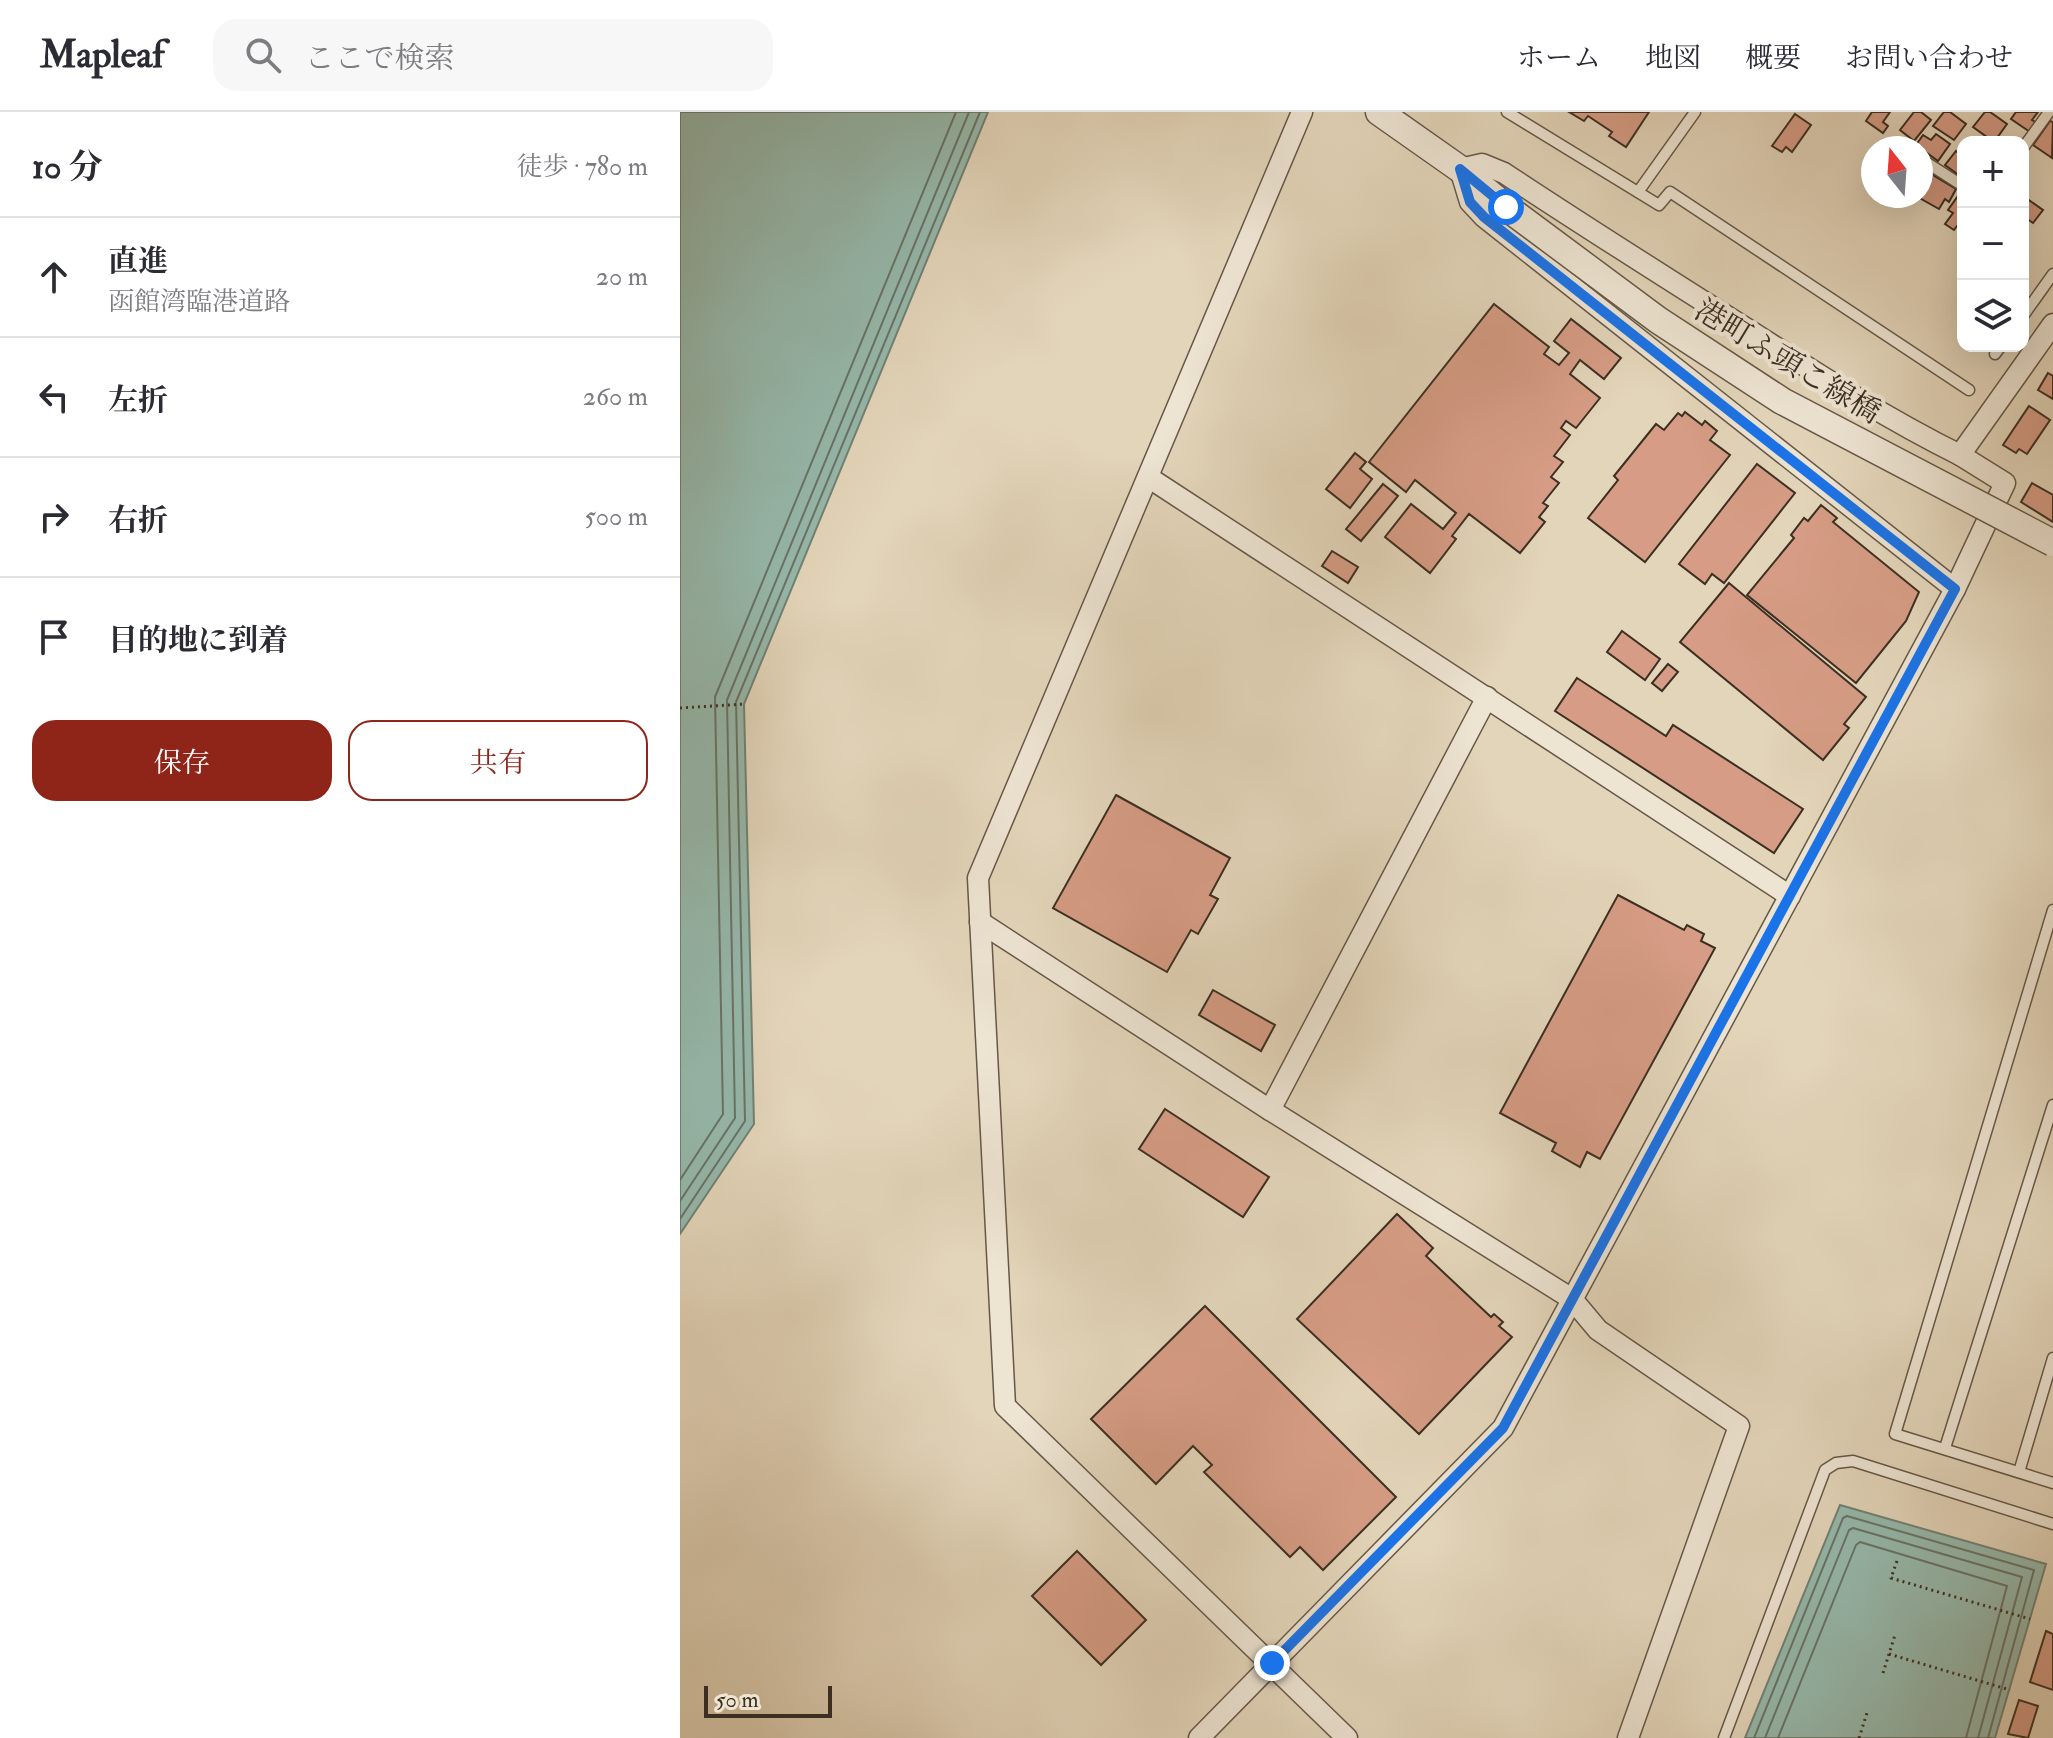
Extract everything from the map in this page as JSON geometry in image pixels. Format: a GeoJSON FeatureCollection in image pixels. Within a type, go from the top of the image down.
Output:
{"type":"FeatureCollection","features":[{"type":"Feature","properties":{"kind":"street"},"geometry":{"type":"LineString","coordinates":[[1302,112],[978,878],[1005,1406],[1347,1738]]}},
{"type":"Feature","properties":{"kind":"street","name":"港町ふ頭こ線橋"},"geometry":{"type":"LineString","coordinates":[[1379,112],[1460,169],[1658,320],[1782,401],[2053,543]]}},
{"type":"Feature","properties":{"kind":"street"},"geometry":{"type":"LineString","coordinates":[[1199,1738],[1503,1428],[1955,589],[2005,483],[1960,455],[1914,433],[1821,376],[1633,259],[1504,173],[1482,164],[1460,169],[1470,202],[1484,217],[1955,589]]}},
{"type":"Feature","properties":{"kind":"street"},"geometry":{"type":"LineString","coordinates":[[1960,455],[2053,324]]}},
{"type":"Feature","properties":{"kind":"street"},"geometry":{"type":"LineString","coordinates":[[1148,477],[1790,896]]}},
{"type":"Feature","properties":{"kind":"street"},"geometry":{"type":"LineString","coordinates":[[1270,1110],[1487,697]]}},
{"type":"Feature","properties":{"kind":"street"},"geometry":{"type":"LineString","coordinates":[[980,922],[1270,1110],[1572,1299],[1598,1330],[1739,1426],[1628,1738]]}},
{"type":"Feature","properties":{"kind":"lane"},"geometry":{"type":"LineString","coordinates":[[1507,112],[1659,205],[1670,192],[1969,390]]}},
{"type":"Feature","properties":{"kind":"lane"},"geometry":{"type":"LineString","coordinates":[[1638,192],[1695,112]]}},
{"type":"Feature","properties":{"kind":"lane"},"geometry":{"type":"LineString","coordinates":[[2029,140],[2049,112]]}},
{"type":"Feature","properties":{"kind":"lane"},"geometry":{"type":"LineString","coordinates":[[1933,167],[1957,182]]}},
{"type":"Feature","properties":{"kind":"lane"},"geometry":{"type":"LineString","coordinates":[[2029,308],[2053,274]]}},
{"type":"Feature","properties":{"kind":"lane"},"geometry":{"type":"LineString","coordinates":[[2053,910],[1895,1434],[2053,1483]]}},
{"type":"Feature","properties":{"kind":"lane"},"geometry":{"type":"LineString","coordinates":[[1945,1448],[2053,1105]]}},
{"type":"Feature","properties":{"kind":"lane"},"geometry":{"type":"LineString","coordinates":[[2019,1472],[2053,1358]]}},
{"type":"Feature","properties":{"kind":"lane"},"geometry":{"type":"LineString","coordinates":[[1724,1738],[1825,1470],[1836,1463],[1853,1461],[2053,1524]]}},
{"type":"Feature","properties":{"kind":"path"},"geometry":{"type":"LineString","coordinates":[[680,708],[744,704]]}},
{"type":"Feature","properties":{"kind":"path"},"geometry":{"type":"LineString","coordinates":[[1897,1561],[1891,1578],[2030,1619]]}},
{"type":"Feature","properties":{"kind":"path"},"geometry":{"type":"LineString","coordinates":[[1883,1673],[1895,1635]]}},
{"type":"Feature","properties":{"kind":"path"},"geometry":{"type":"LineString","coordinates":[[1889,1654],[2010,1690]]}},
{"type":"Feature","properties":{"kind":"path"},"geometry":{"type":"LineString","coordinates":[[1865,1738],[1859,1737],[1867,1713]]}},
{"type":"Feature","properties":{"kind":"water"},"geometry":{"type":"Polygon","coordinates":[[[680,112],[988,112],[744,704],[754,1124],[680,1234],[680,112]]]}},
{"type":"Feature","properties":{"kind":"water"},"geometry":{"type":"Polygon","coordinates":[[[1840,1505],[2046,1564],[1995,1738],[1745,1738],[1840,1505]]]}},
{"type":"Feature","properties":{"kind":"building"},"geometry":{"type":"Polygon","coordinates":[[[1569,112],[1649,112],[1626,147],[1609,136],[1612,132],[1588,116],[1584,121],[1569,112]]]}},
{"type":"Feature","properties":{"kind":"building"},"geometry":{"type":"Polygon","coordinates":[[[1872,112],[1890,112],[1883,122],[1888,126],[1883,133],[1866,121],[1872,112]]]}},
{"type":"Feature","properties":{"kind":"building"},"geometry":{"type":"Polygon","coordinates":[[[1914,112],[1921,112],[1931,120],[1918,136],[1908,136],[1900,130],[1914,112]]]}},
{"type":"Feature","properties":{"kind":"building"},"geometry":{"type":"Polygon","coordinates":[[[1944,112],[1950,112],[1966,124],[1954,140],[1933,126],[1944,112]]]}},
{"type":"Feature","properties":{"kind":"building"},"geometry":{"type":"Polygon","coordinates":[[[1985,112],[2007,124],[1998,136],[1986,136],[1973,127],[1985,112]]]}},
{"type":"Feature","properties":{"kind":"building"},"geometry":{"type":"Polygon","coordinates":[[[2016,112],[2038,112],[2032,120],[2037,123],[2030,132],[2011,119],[2016,112]]]}},
{"type":"Feature","properties":{"kind":"building"},"geometry":{"type":"Polygon","coordinates":[[[1795,114],[1811,125],[1792,152],[1786,147],[1782,152],[1772,146],[1795,114]]]}},
{"type":"Feature","properties":{"kind":"building"},"geometry":{"type":"Polygon","coordinates":[[[2050,121],[2053,122],[2052,158],[2033,145],[2050,121]]]}},
{"type":"Feature","properties":{"kind":"building"},"geometry":{"type":"Polygon","coordinates":[[[1936,134],[1950,144],[1938,161],[1933,157],[1933,138],[1936,134]]]}},
{"type":"Feature","properties":{"kind":"building"},"geometry":{"type":"Polygon","coordinates":[[[1956,151],[1957,174],[1945,165],[1956,151]]]}},
{"type":"Feature","properties":{"kind":"building"},"geometry":{"type":"Polygon","coordinates":[[[1933,175],[1956,189],[1949,202],[1945,199],[1939,209],[1933,206],[1933,175]]]}},
{"type":"Feature","properties":{"kind":"building"},"geometry":{"type":"Polygon","coordinates":[[[1957,197],[1957,226],[1954,230],[1945,224],[1953,213],[1948,210],[1957,197]]]}},
{"type":"Feature","properties":{"kind":"building"},"geometry":{"type":"Polygon","coordinates":[[[2029,200],[2043,210],[2033,223],[2029,220],[2029,200]]]}},
{"type":"Feature","properties":{"kind":"building"},"geometry":{"type":"Polygon","coordinates":[[[1494,304],[1549,347],[1544,354],[1559,365],[1569,353],[1554,341],[1571,319],[1621,358],[1604,379],[1580,360],[1570,374],[1600,398],[1576,428],[1566,421],[1561,428],[1570,435],[1554,456],[1563,462],[1551,477],[1559,483],[1543,503],[1548,506],[1539,517],[1545,522],[1520,553],[1469,514],[1452,536],[1456,539],[1430,573],[1385,537],[1411,504],[1443,529],[1456,513],[1415,480],[1406,492],[1369,462],[1494,304]]]}},
{"type":"Feature","properties":{"kind":"building"},"geometry":{"type":"Polygon","coordinates":[[[2048,373],[2053,376],[2053,399],[2038,390],[2048,373]]]}},
{"type":"Feature","properties":{"kind":"building"},"geometry":{"type":"Polygon","coordinates":[[[2029,406],[2050,420],[2027,454],[2019,449],[2016,453],[2003,445],[2029,406]]]}},
{"type":"Feature","properties":{"kind":"building"},"geometry":{"type":"Polygon","coordinates":[[[1685,412],[1702,425],[1705,421],[1717,431],[1710,440],[1730,455],[1645,562],[1588,518],[1618,480],[1614,476],[1656,424],[1664,430],[1678,413],[1682,416],[1685,412]]]}},
{"type":"Feature","properties":{"kind":"building"},"geometry":{"type":"Polygon","coordinates":[[[1355,453],[1366,462],[1360,469],[1372,479],[1350,508],[1326,489],[1355,453]]]}},
{"type":"Feature","properties":{"kind":"building"},"geometry":{"type":"Polygon","coordinates":[[[1757,464],[1795,493],[1724,583],[1712,574],[1705,584],[1679,564],[1757,464]]]}},
{"type":"Feature","properties":{"kind":"building"},"geometry":{"type":"Polygon","coordinates":[[[2032,483],[2053,495],[2053,522],[2021,502],[2032,483]]]}},
{"type":"Feature","properties":{"kind":"building"},"geometry":{"type":"Polygon","coordinates":[[[1383,484],[1398,496],[1361,541],[1346,529],[1383,484]]]}},
{"type":"Feature","properties":{"kind":"building"},"geometry":{"type":"Polygon","coordinates":[[[1821,505],[1837,518],[1833,522],[1919,592],[1906,621],[1856,683],[1747,595],[1794,538],[1791,535],[1804,518],[1808,521],[1821,505]]]}},
{"type":"Feature","properties":{"kind":"building"},"geometry":{"type":"Polygon","coordinates":[[[1332,551],[1358,567],[1348,583],[1322,566],[1332,551]]]}},
{"type":"Feature","properties":{"kind":"building"},"geometry":{"type":"Polygon","coordinates":[[[1729,583],[1866,697],[1844,724],[1849,728],[1823,760],[1680,642],[1729,583]]]}},
{"type":"Feature","properties":{"kind":"building"},"geometry":{"type":"Polygon","coordinates":[[[1622,631],[1660,659],[1645,680],[1607,652],[1622,631]]]}},
{"type":"Feature","properties":{"kind":"building"},"geometry":{"type":"Polygon","coordinates":[[[1668,664],[1678,672],[1662,691],[1652,683],[1668,664]]]}},
{"type":"Feature","properties":{"kind":"building"},"geometry":{"type":"Polygon","coordinates":[[[1577,678],[1666,736],[1673,725],[1803,809],[1774,853],[1555,711],[1577,678]]]}},
{"type":"Feature","properties":{"kind":"building"},"geometry":{"type":"Polygon","coordinates":[[[1116,795],[1230,858],[1210,895],[1218,899],[1198,934],[1191,930],[1167,972],[1053,908],[1116,795]]]}},
{"type":"Feature","properties":{"kind":"building"},"geometry":{"type":"Polygon","coordinates":[[[1618,895],[1684,930],[1687,925],[1704,934],[1701,941],[1715,948],[1600,1159],[1587,1152],[1580,1167],[1552,1151],[1556,1143],[1500,1113],[1618,895]]]}},
{"type":"Feature","properties":{"kind":"building"},"geometry":{"type":"Polygon","coordinates":[[[1213,990],[1275,1025],[1261,1051],[1199,1015],[1213,990]]]}},
{"type":"Feature","properties":{"kind":"building"},"geometry":{"type":"Polygon","coordinates":[[[1165,1109],[1269,1177],[1243,1217],[1139,1149],[1165,1109]]]}},
{"type":"Feature","properties":{"kind":"building"},"geometry":{"type":"Polygon","coordinates":[[[1397,1214],[1433,1248],[1426,1256],[1491,1317],[1494,1314],[1503,1322],[1499,1326],[1512,1337],[1419,1434],[1297,1319],[1397,1214]]]}},
{"type":"Feature","properties":{"kind":"building"},"geometry":{"type":"Polygon","coordinates":[[[1205,1306],[1396,1497],[1323,1570],[1300,1547],[1290,1557],[1204,1472],[1212,1465],[1193,1446],[1156,1484],[1091,1419],[1205,1306]]]}},
{"type":"Feature","properties":{"kind":"building"},"geometry":{"type":"Polygon","coordinates":[[[1077,1551],[1146,1620],[1101,1665],[1032,1596],[1077,1551]]]}},
{"type":"Feature","properties":{"kind":"building"},"geometry":{"type":"Polygon","coordinates":[[[2046,1631],[2053,1634],[2053,1690],[2030,1682],[2046,1631]]]}},
{"type":"Feature","properties":{"kind":"building"},"geometry":{"type":"Polygon","coordinates":[[[2019,1700],[2038,1706],[2028,1738],[2008,1734],[2019,1700]]]}},
{"type":"Feature","properties":{"kind":"route"},"geometry":{"type":"LineString","coordinates":[[1272,1663],[1503,1428],[1955,589],[1484,217],[1470,202],[1460,169],[1506,207]]}}]}
